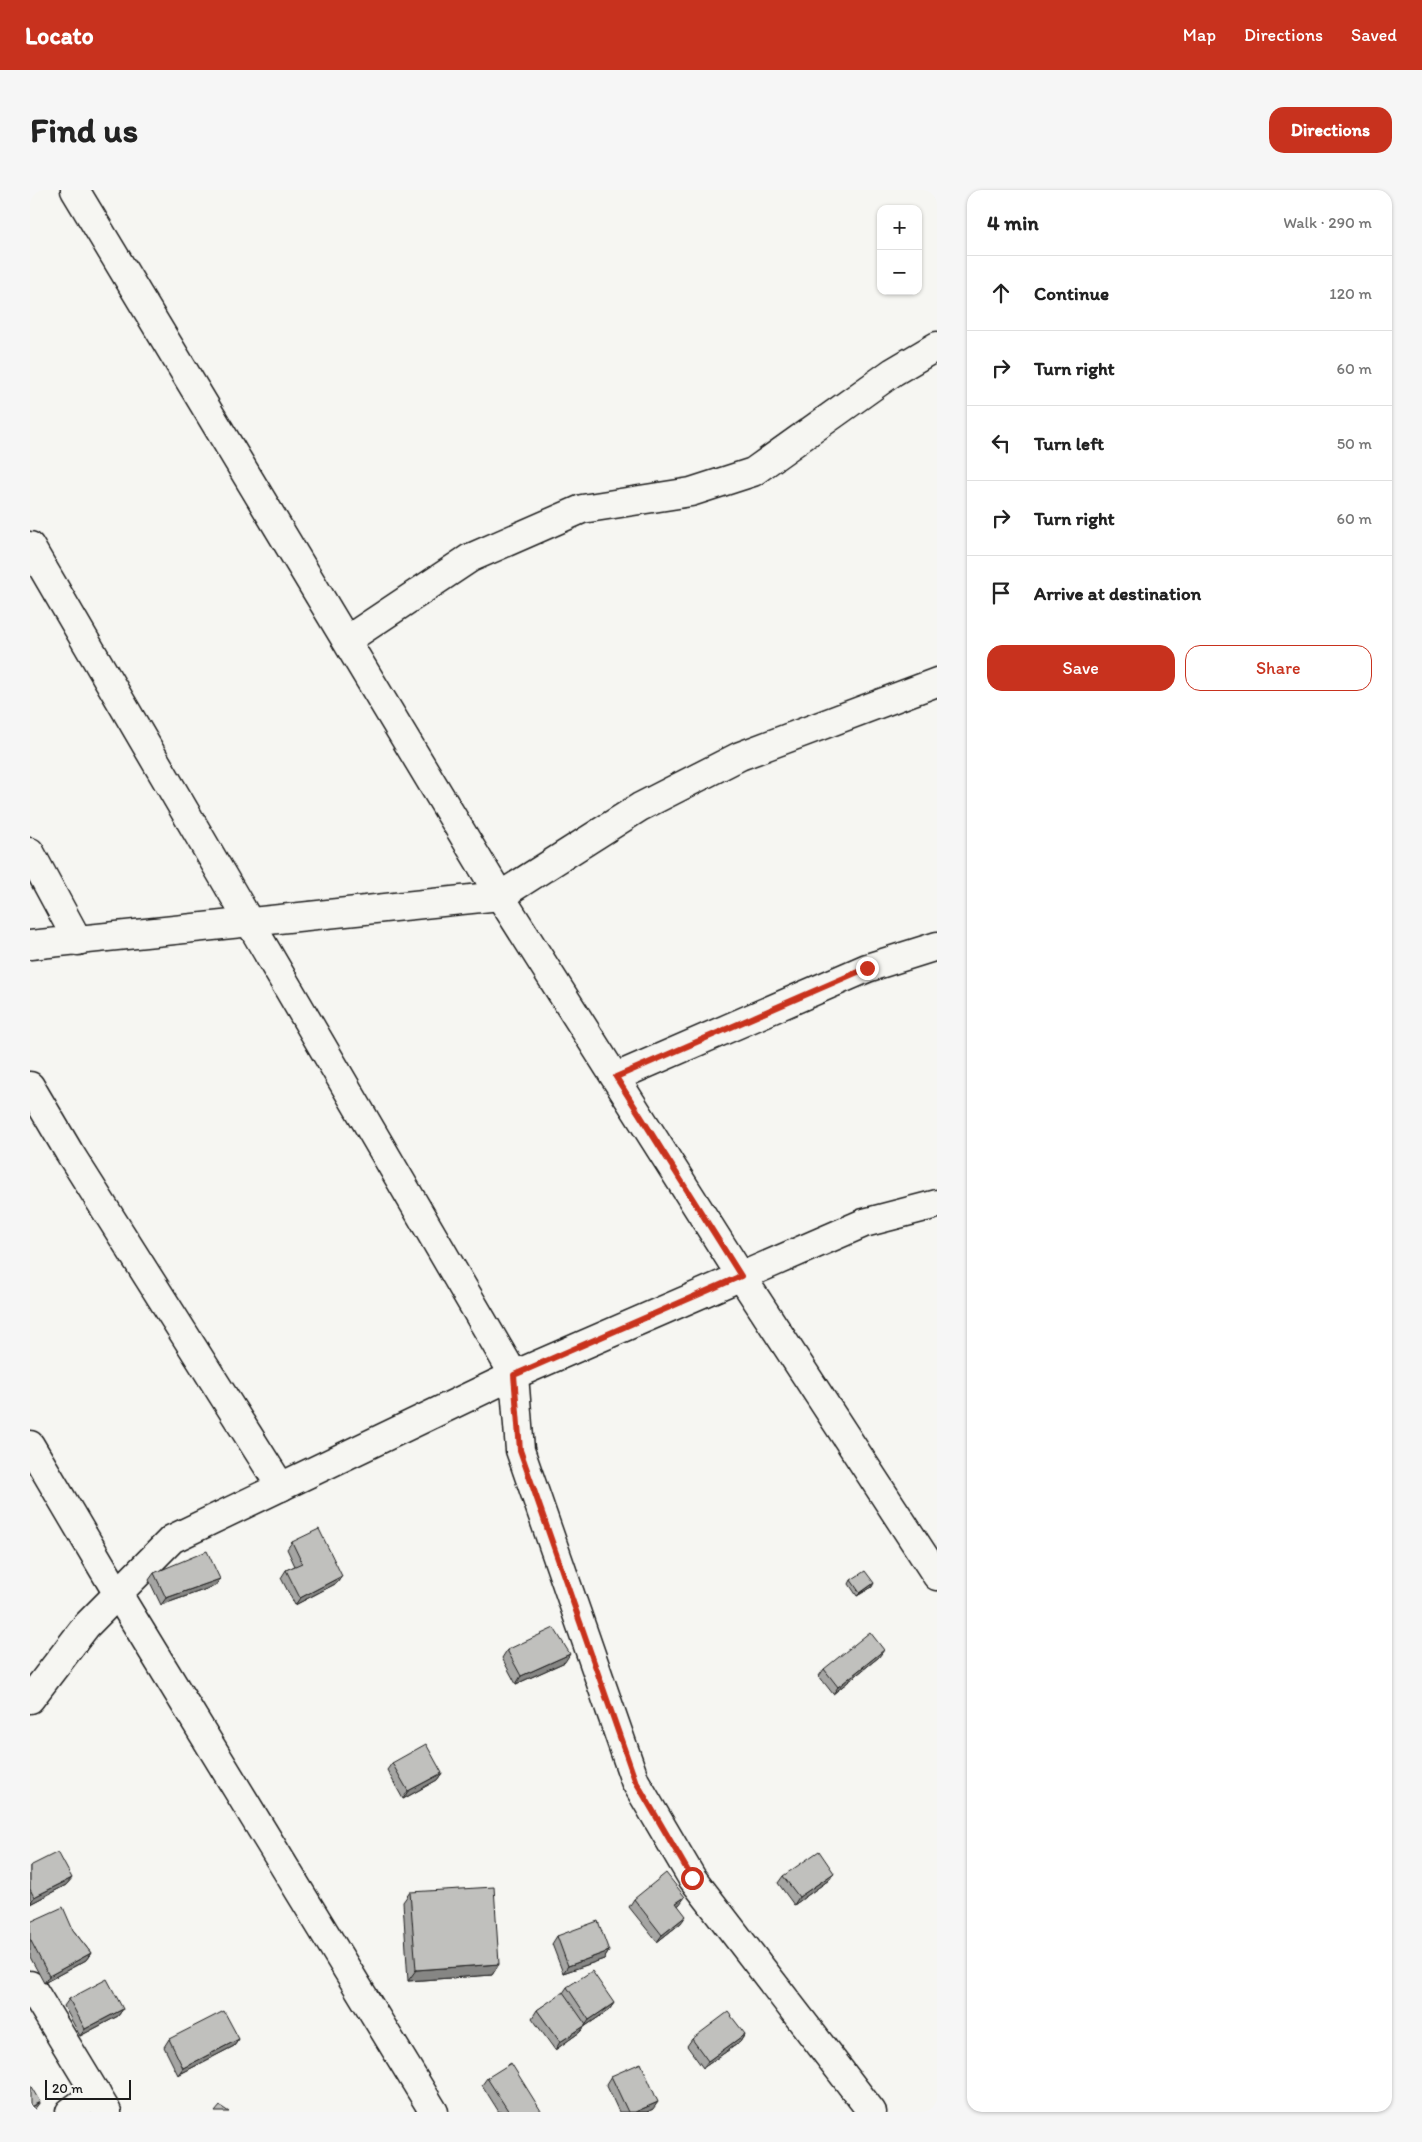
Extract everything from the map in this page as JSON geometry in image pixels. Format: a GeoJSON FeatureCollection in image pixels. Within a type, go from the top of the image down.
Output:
{"type":"FeatureCollection","features":[{"type":"Feature","properties":{"kind":"street"},"geometry":{"type":"LineString","coordinates":[[75,190],[348,640],[500,896],[741,1276],[937,1576]]}},
{"type":"Feature","properties":{"kind":"street"},"geometry":{"type":"LineString","coordinates":[[348,640],[470,558],[582,509],[691,492],[753,472],[893,372],[937,346]]}},
{"type":"Feature","properties":{"kind":"street"},"geometry":{"type":"LineString","coordinates":[[30,546],[514,1375],[520,1450],[635,1780],[692,1878],[872,2112]]}},
{"type":"Feature","properties":{"kind":"street"},"geometry":{"type":"LineString","coordinates":[[30,945],[250,924],[500,896],[640,807],[740,756],[937,682]]}},
{"type":"Feature","properties":{"kind":"street"},"geometry":{"type":"LineString","coordinates":[[30,852],[78,941]]}},
{"type":"Feature","properties":{"kind":"street"},"geometry":{"type":"LineString","coordinates":[[616,1077],[867,968],[937,946]]}},
{"type":"Feature","properties":{"kind":"street"},"geometry":{"type":"LineString","coordinates":[[30,1086],[69,1152],[281,1487]]}},
{"type":"Feature","properties":{"kind":"street"},"geometry":{"type":"LineString","coordinates":[[30,1700],[86,1626],[172,1539],[514,1375],[864,1223],[937,1204]]}},
{"type":"Feature","properties":{"kind":"street"},"geometry":{"type":"LineString","coordinates":[[30,1445],[118,1594],[434,2112]]}},
{"type":"Feature","properties":{"kind":"street"},"geometry":{"type":"LineString","coordinates":[[30,1984],[102,2103],[70,2112]]}},
{"type":"Feature","properties":{"kind":"building"},"geometry":{"type":"Polygon","coordinates":[[[319,1529],[342,1576],[300,1598],[286,1570],[302,1563],[292,1542],[319,1529]]]}},
{"type":"Feature","properties":{"kind":"building"},"geometry":{"type":"Polygon","coordinates":[[[207,1551],[220,1579],[166,1598],[154,1573],[207,1551]]]}},
{"type":"Feature","properties":{"kind":"building"},"geometry":{"type":"Polygon","coordinates":[[[865,1571],[874,1583],[860,1593],[851,1580],[865,1571]]]}},
{"type":"Feature","properties":{"kind":"building"},"geometry":{"type":"Polygon","coordinates":[[[554,1628],[570,1654],[521,1676],[507,1650],[554,1628]]]}},
{"type":"Feature","properties":{"kind":"building"},"geometry":{"type":"Polygon","coordinates":[[[870,1632],[884,1650],[838,1687],[824,1669],[870,1632]]]}},
{"type":"Feature","properties":{"kind":"building"},"geometry":{"type":"Polygon","coordinates":[[[426,1744],[442,1773],[408,1791],[392,1763],[426,1744]]]}},
{"type":"Feature","properties":{"kind":"building"},"geometry":{"type":"Polygon","coordinates":[[[819,1851],[834,1873],[799,1897],[783,1876],[819,1851]]]}},
{"type":"Feature","properties":{"kind":"building"},"geometry":{"type":"Polygon","coordinates":[[[58,1852],[72,1878],[34,1897],[30,1889],[30,1866],[58,1852]]]}},
{"type":"Feature","properties":{"kind":"building"},"geometry":{"type":"Polygon","coordinates":[[[666,1873],[685,1897],[676,1903],[686,1916],[662,1935],[634,1899],[666,1873]]]}},
{"type":"Feature","properties":{"kind":"building"},"geometry":{"type":"Polygon","coordinates":[[[494,1887],[499,1964],[416,1970],[410,1892],[494,1887]]]}},
{"type":"Feature","properties":{"kind":"building"},"geometry":{"type":"Polygon","coordinates":[[[63,1907],[73,1930],[91,1953],[49,1976],[30,1939],[30,1922],[63,1907]]]}},
{"type":"Feature","properties":{"kind":"building"},"geometry":{"type":"Polygon","coordinates":[[[598,1921],[609,1951],[568,1966],[557,1936],[598,1921]]]}},
{"type":"Feature","properties":{"kind":"building"},"geometry":{"type":"Polygon","coordinates":[[[592,1971],[614,2003],[589,2020],[567,1987],[592,1971]]]}},
{"type":"Feature","properties":{"kind":"building"},"geometry":{"type":"Polygon","coordinates":[[[107,1979],[123,2009],[85,2029],[69,1999],[107,1979]]]}},
{"type":"Feature","properties":{"kind":"building"},"geometry":{"type":"Polygon","coordinates":[[[563,1992],[586,2025],[560,2042],[537,2010],[563,1992]]]}},
{"type":"Feature","properties":{"kind":"building"},"geometry":{"type":"Polygon","coordinates":[[[224,2011],[239,2039],[183,2068],[169,2039],[224,2011]]]}},
{"type":"Feature","properties":{"kind":"building"},"geometry":{"type":"Polygon","coordinates":[[[728,2012],[745,2034],[708,2061],[692,2039],[728,2012]]]}},
{"type":"Feature","properties":{"kind":"building"},"geometry":{"type":"Polygon","coordinates":[[[511,2063],[540,2112],[509,2112],[487,2078],[511,2063]]]}},
{"type":"Feature","properties":{"kind":"building"},"geometry":{"type":"Polygon","coordinates":[[[641,2063],[658,2102],[635,2112],[628,2112],[611,2076],[641,2063]]]}},
{"type":"Feature","properties":{"kind":"building"},"geometry":{"type":"Polygon","coordinates":[[[30,2085],[40,2102],[30,2107],[30,2085]]]}},
{"type":"Feature","properties":{"kind":"building"},"geometry":{"type":"Polygon","coordinates":[[[220,2106],[229,2112],[215,2112],[220,2106]]]}},
{"type":"Feature","properties":{"kind":"route"},"geometry":{"type":"LineString","coordinates":[[692,1878],[635,1780],[520,1450],[514,1375],[741,1276],[616,1077],[867,968]]}}]}
